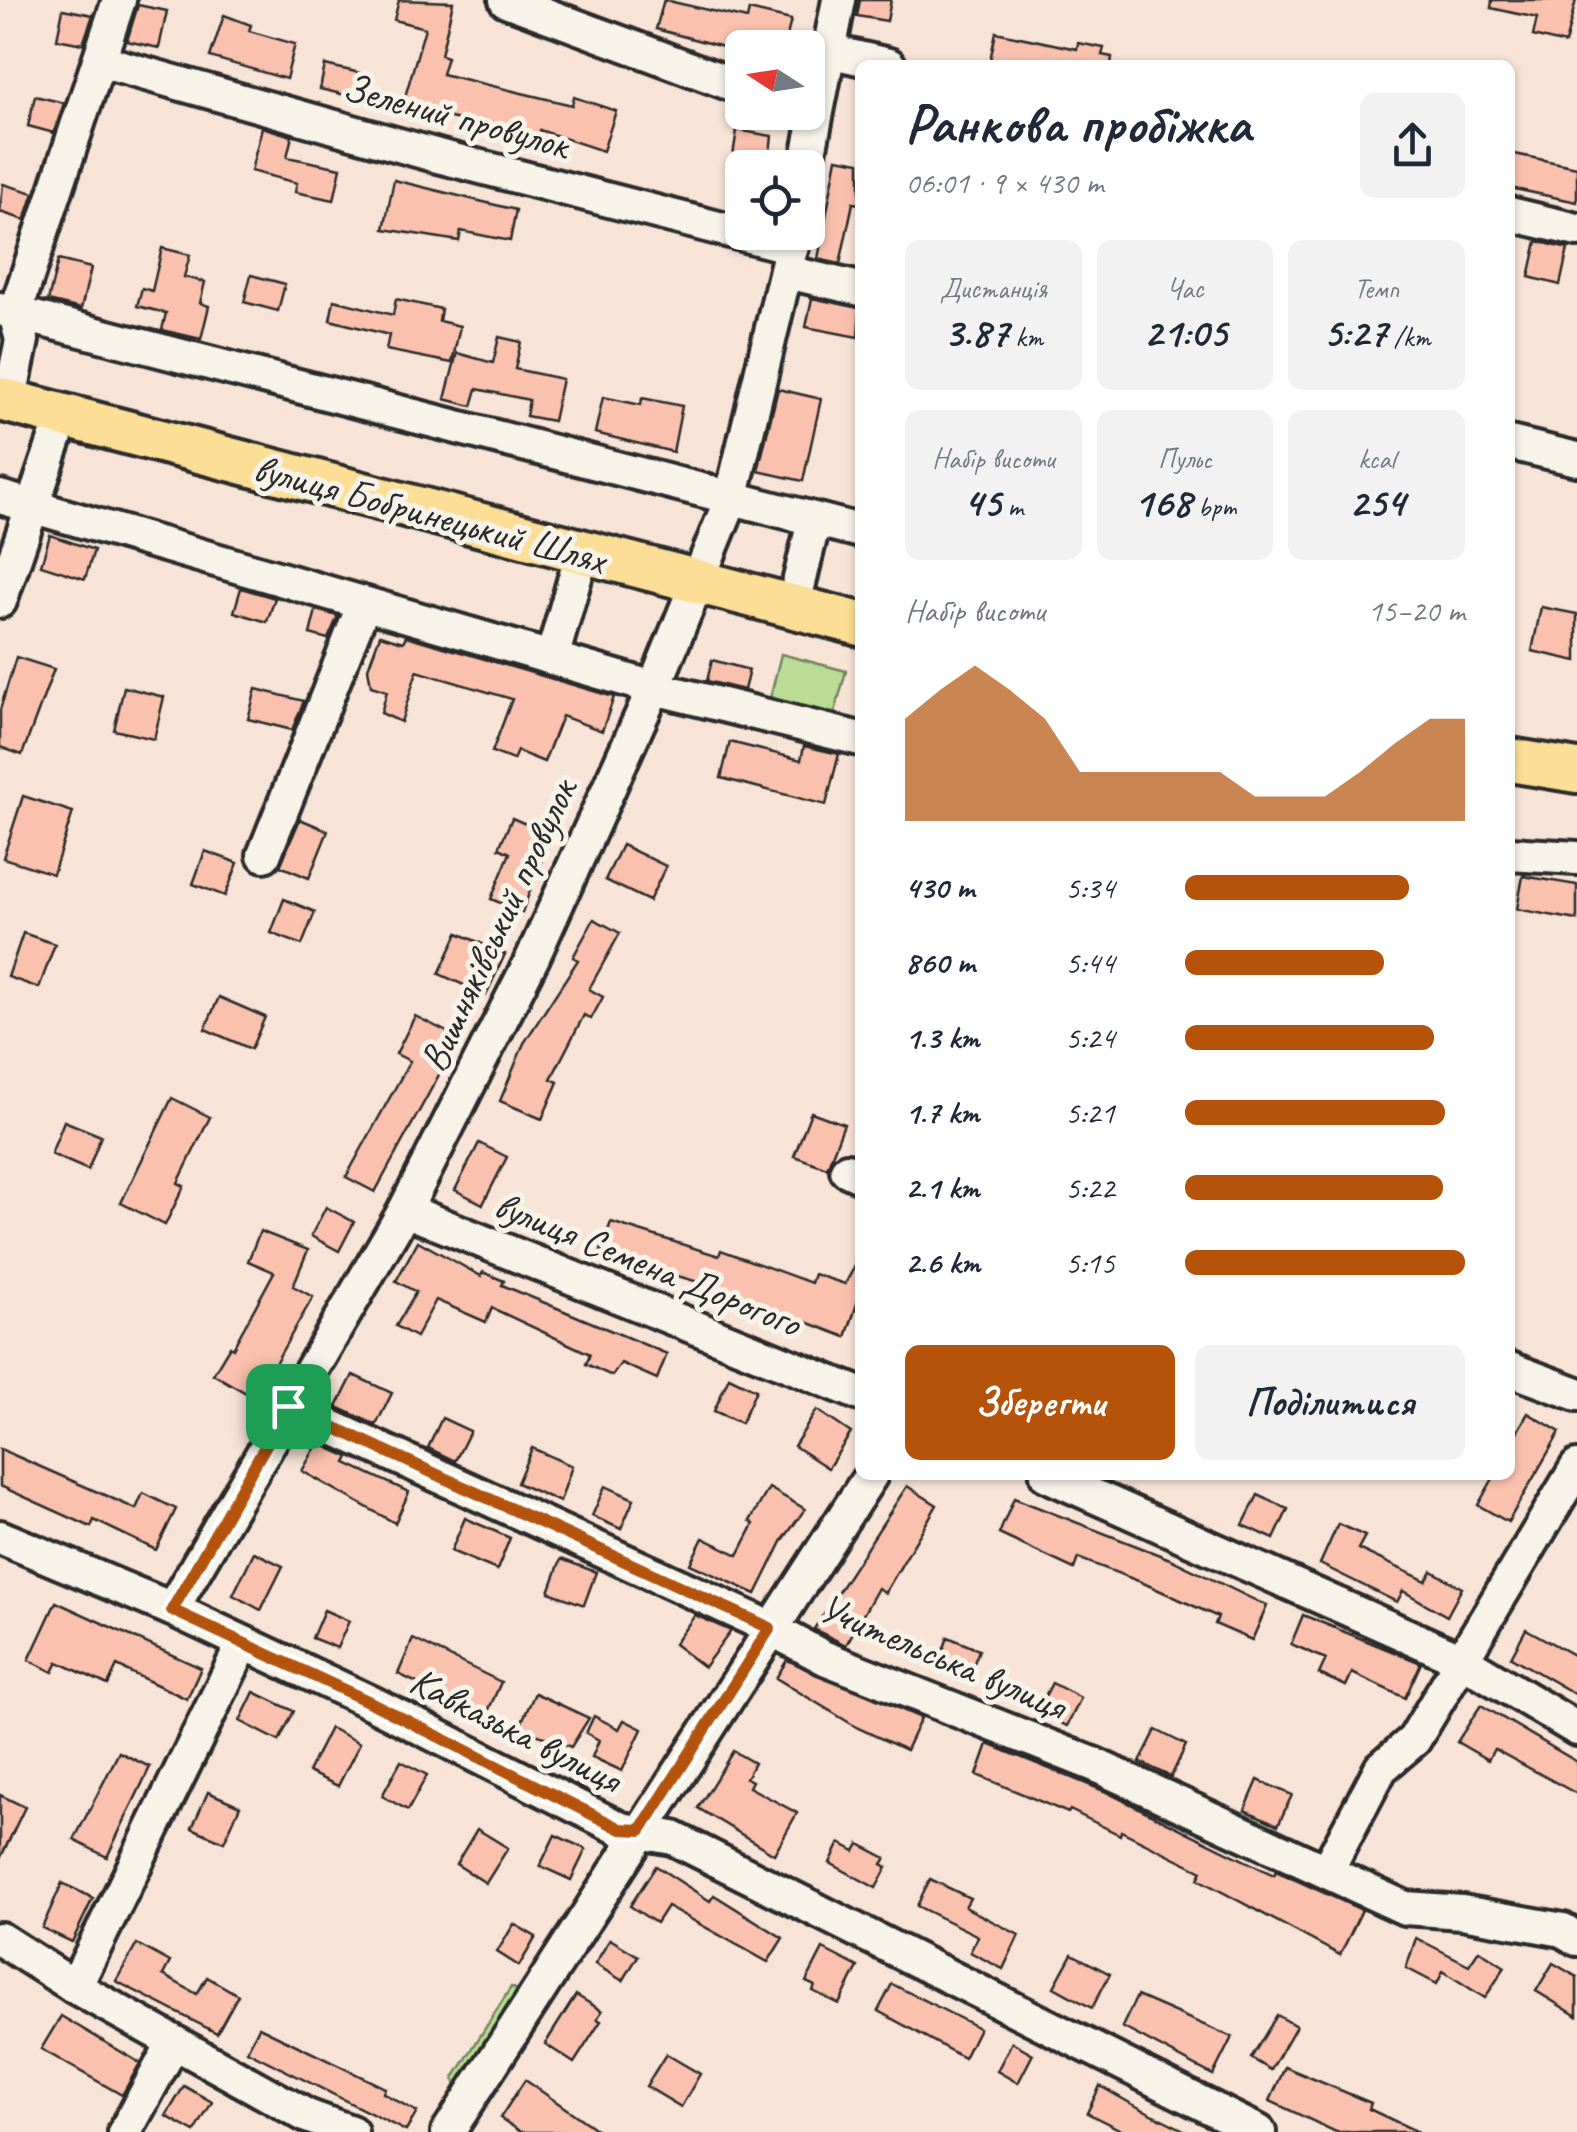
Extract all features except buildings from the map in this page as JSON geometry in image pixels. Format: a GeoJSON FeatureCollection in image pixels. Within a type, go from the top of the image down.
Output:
{"type":"FeatureCollection","features":[{"type":"Feature","properties":{"kind":"main road","name":"вулиця Бобринецький Шлях"},"geometry":{"type":"LineString","coordinates":[[5,400],[855,623]]}},
{"type":"Feature","properties":{"kind":"main road"},"geometry":{"type":"LineString","coordinates":[[1515,761],[1577,772]]}},
{"type":"Feature","properties":{"kind":"street"},"geometry":{"type":"LineString","coordinates":[[5,400],[22,340],[7,311],[119,0]]}},
{"type":"Feature","properties":{"kind":"street"},"geometry":{"type":"LineString","coordinates":[[506,0],[725,82]]}},
{"type":"Feature","properties":{"kind":"street"},"geometry":{"type":"LineString","coordinates":[[825,62],[840,0]]}},
{"type":"Feature","properties":{"kind":"street"},"geometry":{"type":"LineString","coordinates":[[828,51],[867,60]]}},
{"type":"Feature","properties":{"kind":"street","name":"Зелений провулок"},"geometry":{"type":"LineString","coordinates":[[100,61],[725,232]]}},
{"type":"Feature","properties":{"kind":"street"},"geometry":{"type":"LineString","coordinates":[[1515,215],[1577,230]]}},
{"type":"Feature","properties":{"kind":"street","name":"Зелений провулок"},"geometry":{"type":"LineString","coordinates":[[791,250],[855,286]]}},
{"type":"Feature","properties":{"kind":"street","name":"Вишняківський провулок"},"geometry":{"type":"LineString","coordinates":[[172,1610],[405,1210],[534,957],[654,688],[731,499],[791,250]]}},
{"type":"Feature","properties":{"kind":"street"},"geometry":{"type":"LineString","coordinates":[[7,311],[855,530]]}},
{"type":"Feature","properties":{"kind":"street"},"geometry":{"type":"LineString","coordinates":[[0,602],[64,416]]}},
{"type":"Feature","properties":{"kind":"street"},"geometry":{"type":"LineString","coordinates":[[1515,444],[1577,459]]}},
{"type":"Feature","properties":{"kind":"street"},"geometry":{"type":"LineString","coordinates":[[0,497],[654,688],[855,738]]}},
{"type":"Feature","properties":{"kind":"street"},"geometry":{"type":"LineString","coordinates":[[792,608],[814,521]]}},
{"type":"Feature","properties":{"kind":"street"},"geometry":{"type":"LineString","coordinates":[[552,658],[582,553]]}},
{"type":"Feature","properties":{"kind":"street"},"geometry":{"type":"LineString","coordinates":[[264,854],[364,604]]}},
{"type":"Feature","properties":{"kind":"street"},"geometry":{"type":"LineString","coordinates":[[1515,854],[1577,858]]}},
{"type":"Feature","properties":{"kind":"street","name":"вулиця Семена Дорогого"},"geometry":{"type":"LineString","coordinates":[[405,1210],[855,1392]]}},
{"type":"Feature","properties":{"kind":"street"},"geometry":{"type":"LineString","coordinates":[[1515,1371],[1577,1394]]}},
{"type":"Feature","properties":{"kind":"street","name":"Учительська вулиця"},"geometry":{"type":"LineString","coordinates":[[288,1406],[770,1628],[824,1658],[1093,1764],[1405,1908],[1563,1930],[1577,1940]]}},
{"type":"Feature","properties":{"kind":"street"},"geometry":{"type":"LineString","coordinates":[[448,2132],[867,1480]]}},
{"type":"Feature","properties":{"kind":"street"},"geometry":{"type":"LineString","coordinates":[[1058,1480],[1462,1660],[1577,1729]]}},
{"type":"Feature","properties":{"kind":"street"},"geometry":{"type":"LineString","coordinates":[[1327,1870],[1381,1768],[1414,1740],[1572,1486]]}},
{"type":"Feature","properties":{"kind":"street","name":"Кавказька вулиця"},"geometry":{"type":"LineString","coordinates":[[0,1537],[172,1610],[242,1646],[372,1703],[621,1829],[674,1838],[1259,2132]]}},
{"type":"Feature","properties":{"kind":"street"},"geometry":{"type":"LineString","coordinates":[[75,1986],[242,1646]]}},
{"type":"Feature","properties":{"kind":"street"},"geometry":{"type":"LineString","coordinates":[[0,1939],[173,2044],[307,2116],[352,2132]]}},
{"type":"Feature","properties":{"kind":"street"},"geometry":{"type":"LineString","coordinates":[[125,2132],[173,2044]]}},
{"type":"Feature","properties":{"kind":"green space"},"geometry":{"type":"Polygon","coordinates":[[[781,654],[846,671],[832,723],[768,707],[781,654]]]}},
{"type":"Feature","properties":{"kind":"green space"},"geometry":{"type":"Polygon","coordinates":[[[511,1987],[523,1992],[457,2092],[454,2078],[511,1987]]]}},
{"type":"Feature","properties":{"kind":"route"},"geometry":{"type":"LineString","coordinates":[[288,1406],[770,1628],[641,1830],[621,1829],[372,1703],[242,1646],[172,1610],[288,1406]]}}]}
